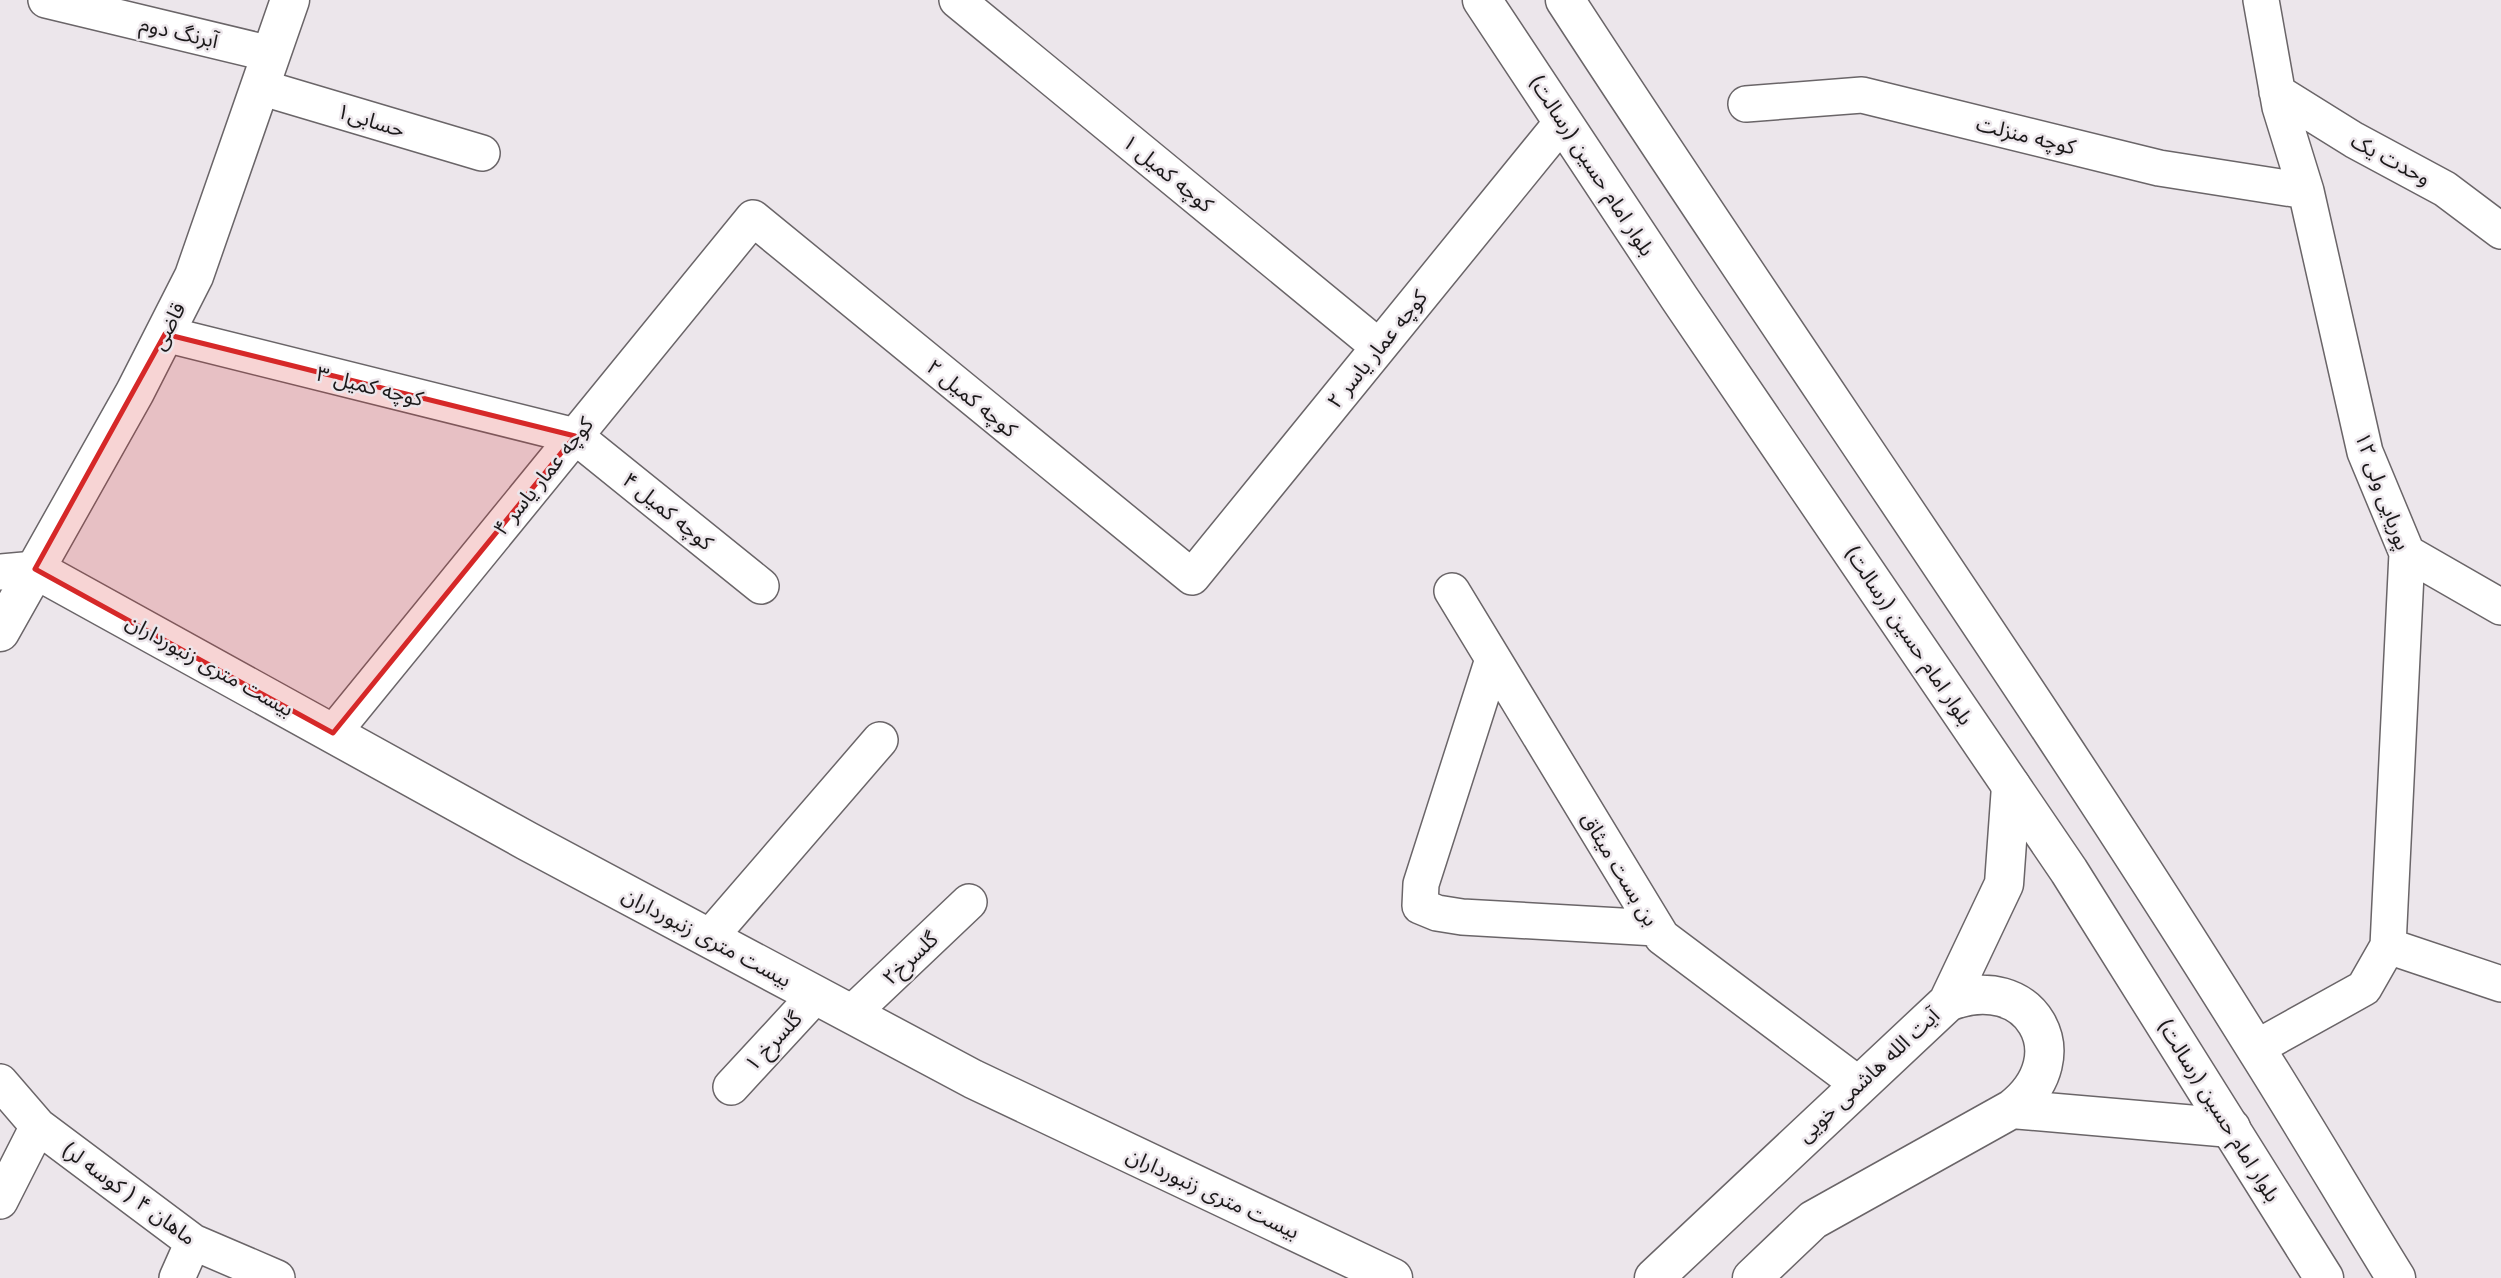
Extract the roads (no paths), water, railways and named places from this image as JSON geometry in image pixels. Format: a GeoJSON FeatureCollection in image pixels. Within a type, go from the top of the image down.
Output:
{"type":"FeatureCollection","features":[{"type":"Feature","properties":{"kind":"street","name":"آبرنگ دوم"},"geometry":{"type":"LineString","coordinates":[[46,0],[266,70]]}},
{"type":"Feature","properties":{"kind":"street","name":"قاضی"},"geometry":{"type":"LineString","coordinates":[[0,632],[18,570],[165,334],[194,276],[290,0]]}},
{"type":"Feature","properties":{"kind":"street","name":"کوچه کمیل ۱"},"geometry":{"type":"LineString","coordinates":[[957,0],[1379,347]]}},
{"type":"Feature","properties":{"kind":"street","name":"بلوار امام حسین (رسالت)"},"geometry":{"type":"LineString","coordinates":[[1482,0],[1680,299],[2069,871],[2324,1278]]}},
{"type":"Feature","properties":{"kind":"street"},"geometry":{"type":"LineString","coordinates":[[1565,0],[1739,267],[2122,840],[2256,1048],[2396,1278]]}},
{"type":"Feature","properties":{"kind":"street","name":"پوریایی ولی ۱۲"},"geometry":{"type":"LineString","coordinates":[[2256,1048],[2364,988],[2388,946],[2407,553],[2365,452],[2306,191],[2277,92],[2261,0]]}},
{"type":"Feature","properties":{"kind":"street","name":"حسابی۱"},"geometry":{"type":"LineString","coordinates":[[266,70],[482,153]]}},
{"type":"Feature","properties":{"kind":"street","name":"وحدت یک"},"geometry":{"type":"LineString","coordinates":[[2277,92],[2354,140],[2445,189],[2501,231]]}},
{"type":"Feature","properties":{"kind":"street","name":"کوچه منزلت"},"geometry":{"type":"LineString","coordinates":[[1746,104],[1862,95],[2159,168],[2306,191]]}},
{"type":"Feature","properties":{"kind":"street","name":"کوچه عمار یاسر ۲"},"geometry":{"type":"LineString","coordinates":[[1192,577],[1563,121]]}},
{"type":"Feature","properties":{"kind":"street","name":"کوچه عمار یاسر ۴"},"geometry":{"type":"LineString","coordinates":[[333,733],[753,218]]}},
{"type":"Feature","properties":{"kind":"street","name":"کوچه کمیل ۲"},"geometry":{"type":"LineString","coordinates":[[753,218],[1192,577]]}},
{"type":"Feature","properties":{"kind":"street","name":"کوچه کمیل ۳"},"geometry":{"type":"LineString","coordinates":[[165,334],[575,436]]}},
{"type":"Feature","properties":{"kind":"street","name":"کوچه کمیل ۴"},"geometry":{"type":"LineString","coordinates":[[575,436],[761,586]]}},
{"type":"Feature","properties":{"kind":"street"},"geometry":{"type":"LineString","coordinates":[[2407,553],[2501,607]]}},
{"type":"Feature","properties":{"kind":"street","name":"بیست متری زنبورداران"},"geometry":{"type":"LineString","coordinates":[[18,570],[333,733],[972,1079],[1393,1278]]}},
{"type":"Feature","properties":{"kind":"street","name":"بن بست میثاق"},"geometry":{"type":"LineString","coordinates":[[1452,591],[1662,937],[1858,1084]]}},
{"type":"Feature","properties":{"kind":"street"},"geometry":{"type":"LineString","coordinates":[[1493,659],[1421,884],[1420,906],[1437,913],[1462,917],[1656,928]]}},
{"type":"Feature","properties":{"kind":"street"},"geometry":{"type":"LineString","coordinates":[[709,938],[880,740]]}},
{"type":"Feature","properties":{"kind":"street","name":"آیت الله هاشمی خویی"},"geometry":{"type":"LineString","coordinates":[[1654,1278],[1948,1002],[2004,884],[2011,786]]}},
{"type":"Feature","properties":{"kind":"street","name":"گلسرخ۲"},"geometry":{"type":"LineString","coordinates":[[851,1014],[969,902]]}},
{"type":"Feature","properties":{"kind":"street"},"geometry":{"type":"LineString","coordinates":[[2388,946],[2501,984]]}},
{"type":"Feature","properties":{"kind":"street"},"geometry":{"type":"LineString","coordinates":[[1752,1278],[1813,1220],[2012,1109],[2029,1096],[2041,1077],[2045,1055],[2041,1033],[2030,1014],[2012,1000],[1991,992],[1969,993],[1948,1002]]}},
{"type":"Feature","properties":{"kind":"street","name":"گلسرخ ۱"},"geometry":{"type":"LineString","coordinates":[[731,1087],[816,995]]}},
{"type":"Feature","properties":{"kind":"street","name":"ماهان ۴ ( کوسه لر)"},"geometry":{"type":"LineString","coordinates":[[0,1082],[38,1126],[193,1242],[277,1278]]}},
{"type":"Feature","properties":{"kind":"street"},"geometry":{"type":"LineString","coordinates":[[2012,1109],[2231,1128]]}},
{"type":"Feature","properties":{"kind":"street"},"geometry":{"type":"LineString","coordinates":[[0,1201],[38,1126]]}},
{"type":"Feature","properties":{"kind":"street"},"geometry":{"type":"LineString","coordinates":[[177,1278],[193,1242]]}}]}
